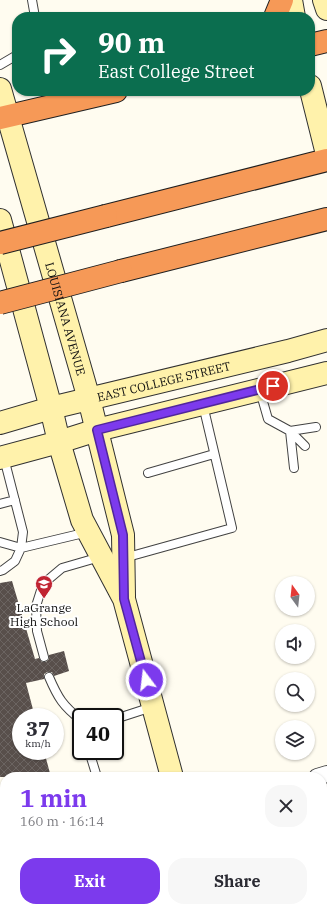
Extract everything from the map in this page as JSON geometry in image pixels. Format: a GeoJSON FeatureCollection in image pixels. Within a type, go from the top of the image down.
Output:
{"type":"FeatureCollection","features":[{"type":"Feature","properties":{"kind":"highway"},"geometry":{"type":"LineString","coordinates":[[277,12],[282,0]]}},
{"type":"Feature","properties":{"kind":"highway"},"geometry":{"type":"LineString","coordinates":[[315,44],[327,41]]}},
{"type":"Feature","properties":{"kind":"highway"},"geometry":{"type":"LineString","coordinates":[[4,117],[94,96]]}},
{"type":"Feature","properties":{"kind":"highway"},"geometry":{"type":"LineString","coordinates":[[0,243],[327,160]]}},
{"type":"Feature","properties":{"kind":"highway"},"geometry":{"type":"LineString","coordinates":[[0,303],[327,219]]}},
{"type":"Feature","properties":{"kind":"street"},"geometry":{"type":"LineString","coordinates":[[291,0],[293,12]]}},
{"type":"Feature","properties":{"kind":"street"},"geometry":{"type":"LineString","coordinates":[[324,0],[327,9]]}},
{"type":"Feature","properties":{"kind":"street","name":"LOUISIANA AVENUE"},"geometry":{"type":"LineString","coordinates":[[0,89],[4,117],[89,399],[123,535],[124,599]]}},
{"type":"Feature","properties":{"kind":"street"},"geometry":{"type":"LineString","coordinates":[[312,96],[327,154]]}},
{"type":"Feature","properties":{"kind":"street","name":"LOUISIANA AVENUE"},"geometry":{"type":"LineString","coordinates":[[0,220],[59,442],[82,520],[124,599],[171,772]]}},
{"type":"Feature","properties":{"kind":"street","name":"EAST COLLEGE STREET"},"geometry":{"type":"LineString","coordinates":[[0,423],[51,408],[288,351],[327,340]]}},
{"type":"Feature","properties":{"kind":"street"},"geometry":{"type":"LineString","coordinates":[[2,458],[97,430],[327,373]]}},
{"type":"Feature","properties":{"kind":"lane"},"geometry":{"type":"LineString","coordinates":[[32,0],[34,12]]}},
{"type":"Feature","properties":{"kind":"lane"},"geometry":{"type":"LineString","coordinates":[[0,65],[12,58]]}},
{"type":"Feature","properties":{"kind":"lane"},"geometry":{"type":"LineString","coordinates":[[260,390],[268,420],[290,432],[305,446]]}},
{"type":"Feature","properties":{"kind":"lane"},"geometry":{"type":"LineString","coordinates":[[124,559],[232,528],[202,404]]}},
{"type":"Feature","properties":{"kind":"lane"},"geometry":{"type":"LineString","coordinates":[[290,432],[316,427]]}},
{"type":"Feature","properties":{"kind":"lane"},"geometry":{"type":"LineString","coordinates":[[290,432],[294,468]]}},
{"type":"Feature","properties":{"kind":"lane"},"geometry":{"type":"LineString","coordinates":[[148,473],[214,454]]}},
{"type":"Feature","properties":{"kind":"lane"},"geometry":{"type":"LineString","coordinates":[[0,571],[15,561],[21,548],[23,532],[2,458]]}},
{"type":"Feature","properties":{"kind":"lane"},"geometry":{"type":"LineString","coordinates":[[0,504],[15,500]]}},
{"type":"Feature","properties":{"kind":"lane"},"geometry":{"type":"LineString","coordinates":[[0,542],[21,548],[88,532]]}},
{"type":"Feature","properties":{"kind":"lane"},"geometry":{"type":"LineString","coordinates":[[44,657],[37,631],[36,606],[43,584],[62,568],[101,556]]}},
{"type":"Feature","properties":{"kind":"lane"},"geometry":{"type":"LineString","coordinates":[[50,677],[57,695],[67,709],[72,713]]}},
{"type":"Feature","properties":{"kind":"lane"},"geometry":{"type":"LineString","coordinates":[[124,716],[153,707]]}},
{"type":"Feature","properties":{"kind":"lane"},"geometry":{"type":"LineString","coordinates":[[92,760],[95,772]]}},
{"type":"Feature","properties":{"kind":"building"},"geometry":{"type":"Polygon","coordinates":[[[12,581],[35,659],[39,658],[42,662],[46,662],[49,659],[49,655],[64,651],[69,671],[54,676],[52,672],[47,672],[44,674],[44,679],[26,683],[33,708],[12,708],[12,760],[46,760],[50,772],[0,772],[0,583],[12,581]]]}},
{"type":"Feature","properties":{"kind":"place","name":"LaGrange High School"},"geometry":{"type":"Point","coordinates":[44,599]}},
{"type":"Feature","properties":{"kind":"route"},"geometry":{"type":"LineString","coordinates":[[146,680],[124,599],[123,535],[97,430],[273,386]]}}]}
